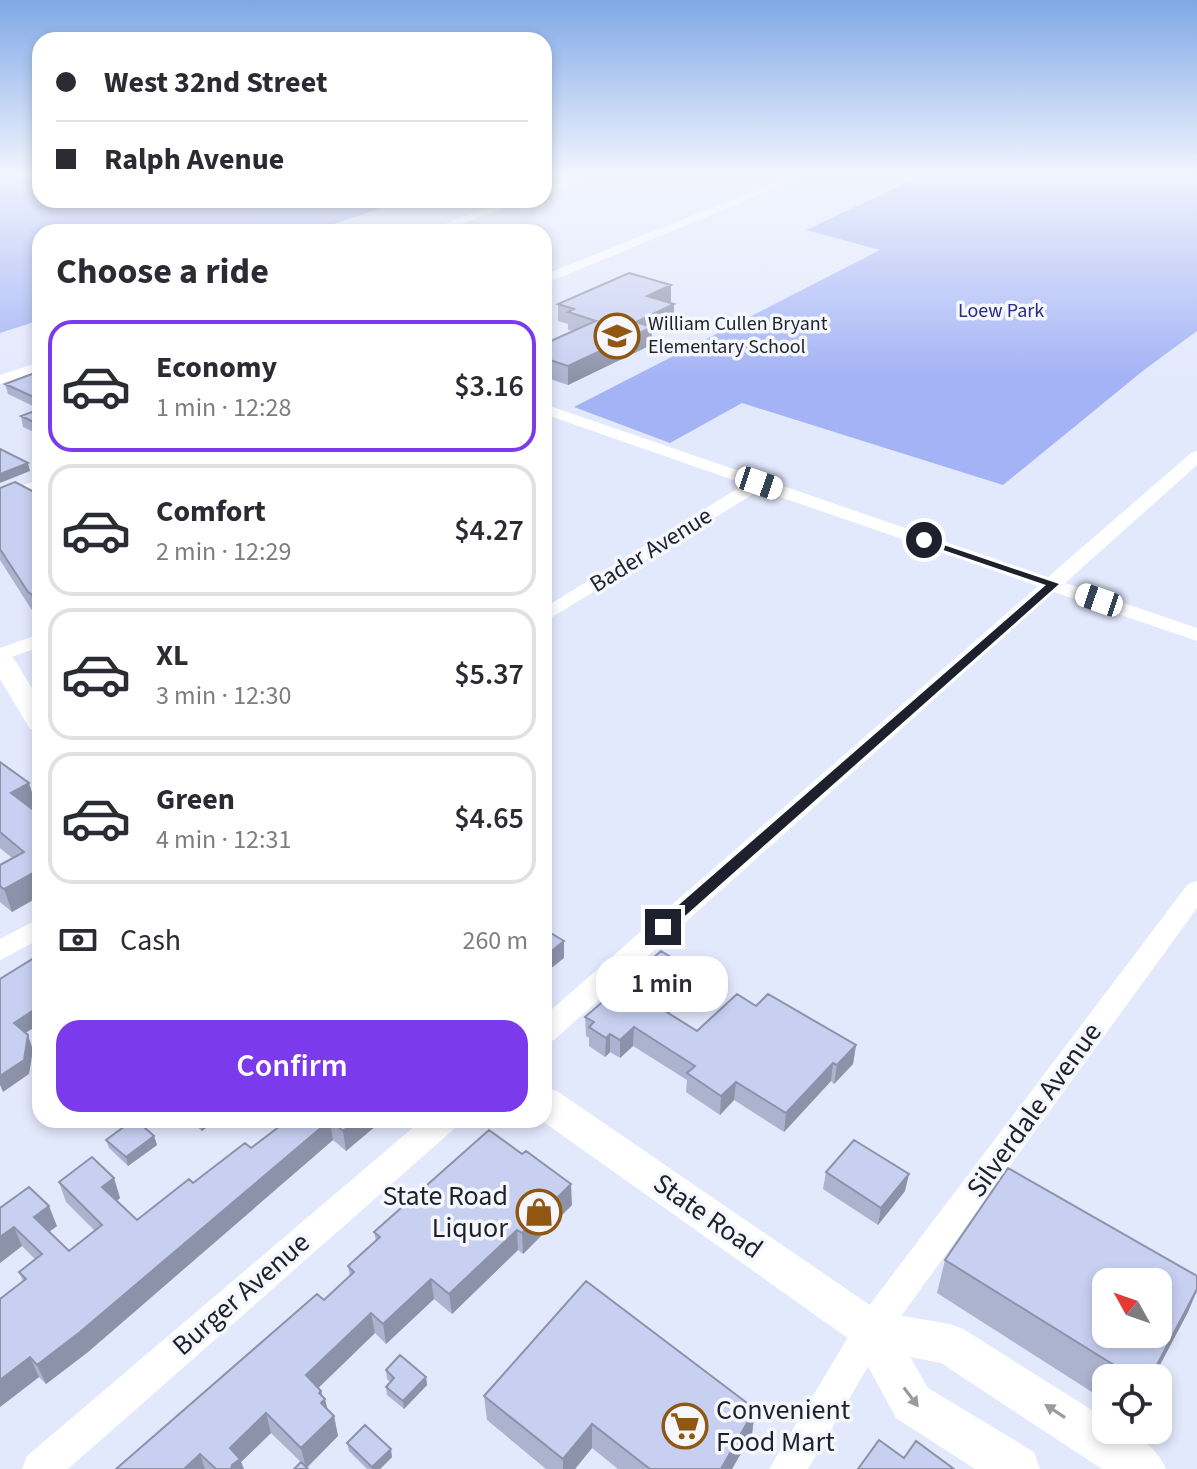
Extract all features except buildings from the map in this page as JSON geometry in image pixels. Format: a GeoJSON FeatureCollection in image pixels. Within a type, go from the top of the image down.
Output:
{"type":"FeatureCollection","features":[{"type":"Feature","properties":{"kind":"main road"},"geometry":{"type":"LineString","coordinates":[[0,656],[32,710]]}},
{"type":"Feature","properties":{"kind":"main road","name":"State Road"},"geometry":{"type":"LineString","coordinates":[[552,1108],[871,1330],[950,1344],[1143,1469]]}},
{"type":"Feature","properties":{"kind":"main road","name":"State Road"},"geometry":{"type":"LineString","coordinates":[[871,1330],[912,1403],[1017,1469]]}},
{"type":"Feature","properties":{"kind":"street"},"geometry":{"type":"LineString","coordinates":[[552,277],[639,242]]}},
{"type":"Feature","properties":{"kind":"street"},"geometry":{"type":"LineString","coordinates":[[558,263],[574,268]]}},
{"type":"Feature","properties":{"kind":"street"},"geometry":{"type":"LineString","coordinates":[[0,380],[32,369]]}},
{"type":"Feature","properties":{"kind":"street"},"geometry":{"type":"LineString","coordinates":[[552,412],[1197,635]]}},
{"type":"Feature","properties":{"kind":"street"},"geometry":{"type":"LineString","coordinates":[[552,1025],[1197,456]]}},
{"type":"Feature","properties":{"kind":"street","name":"Bader Avenue"},"geometry":{"type":"LineString","coordinates":[[552,611],[759,483]]}},
{"type":"Feature","properties":{"kind":"street"},"geometry":{"type":"LineString","coordinates":[[0,500],[32,487]]}},
{"type":"Feature","properties":{"kind":"street"},"geometry":{"type":"LineString","coordinates":[[0,656],[32,643]]}},
{"type":"Feature","properties":{"kind":"street","name":"Silverdale Avenue"},"geometry":{"type":"LineString","coordinates":[[787,1469],[871,1330],[1197,890]]}},
{"type":"Feature","properties":{"kind":"street"},"geometry":{"type":"LineString","coordinates":[[0,951],[32,932]]}},
{"type":"Feature","properties":{"kind":"street","name":"Burger Avenue"},"geometry":{"type":"LineString","coordinates":[[40,1469],[434,1128]]}},
{"type":"Feature","properties":{"kind":"green space"},"geometry":{"type":"Polygon","coordinates":[[[0,242],[32,242],[32,323],[0,333],[0,242]]]}},
{"type":"Feature","properties":{"kind":"green space","name":"Loew Park"},"geometry":{"type":"Polygon","coordinates":[[[849,242],[1197,242],[1197,331],[1144,370],[1003,485],[742,403],[670,443],[574,407],[880,250],[849,242]]]}},
{"type":"Feature","properties":{"kind":"place","name":"William Cullen Bryant Elementary School"},"geometry":{"type":"Point","coordinates":[617,336]}},
{"type":"Feature","properties":{"kind":"place","name":"State Road Liquor"},"geometry":{"type":"Point","coordinates":[539,1212]}},
{"type":"Feature","properties":{"kind":"place","name":"Convenient Food Mart"},"geometry":{"type":"Point","coordinates":[685,1426]}},
{"type":"Feature","properties":{"kind":"route"},"geometry":{"type":"LineString","coordinates":[[663,927],[1053,584],[924,540]]}}]}
